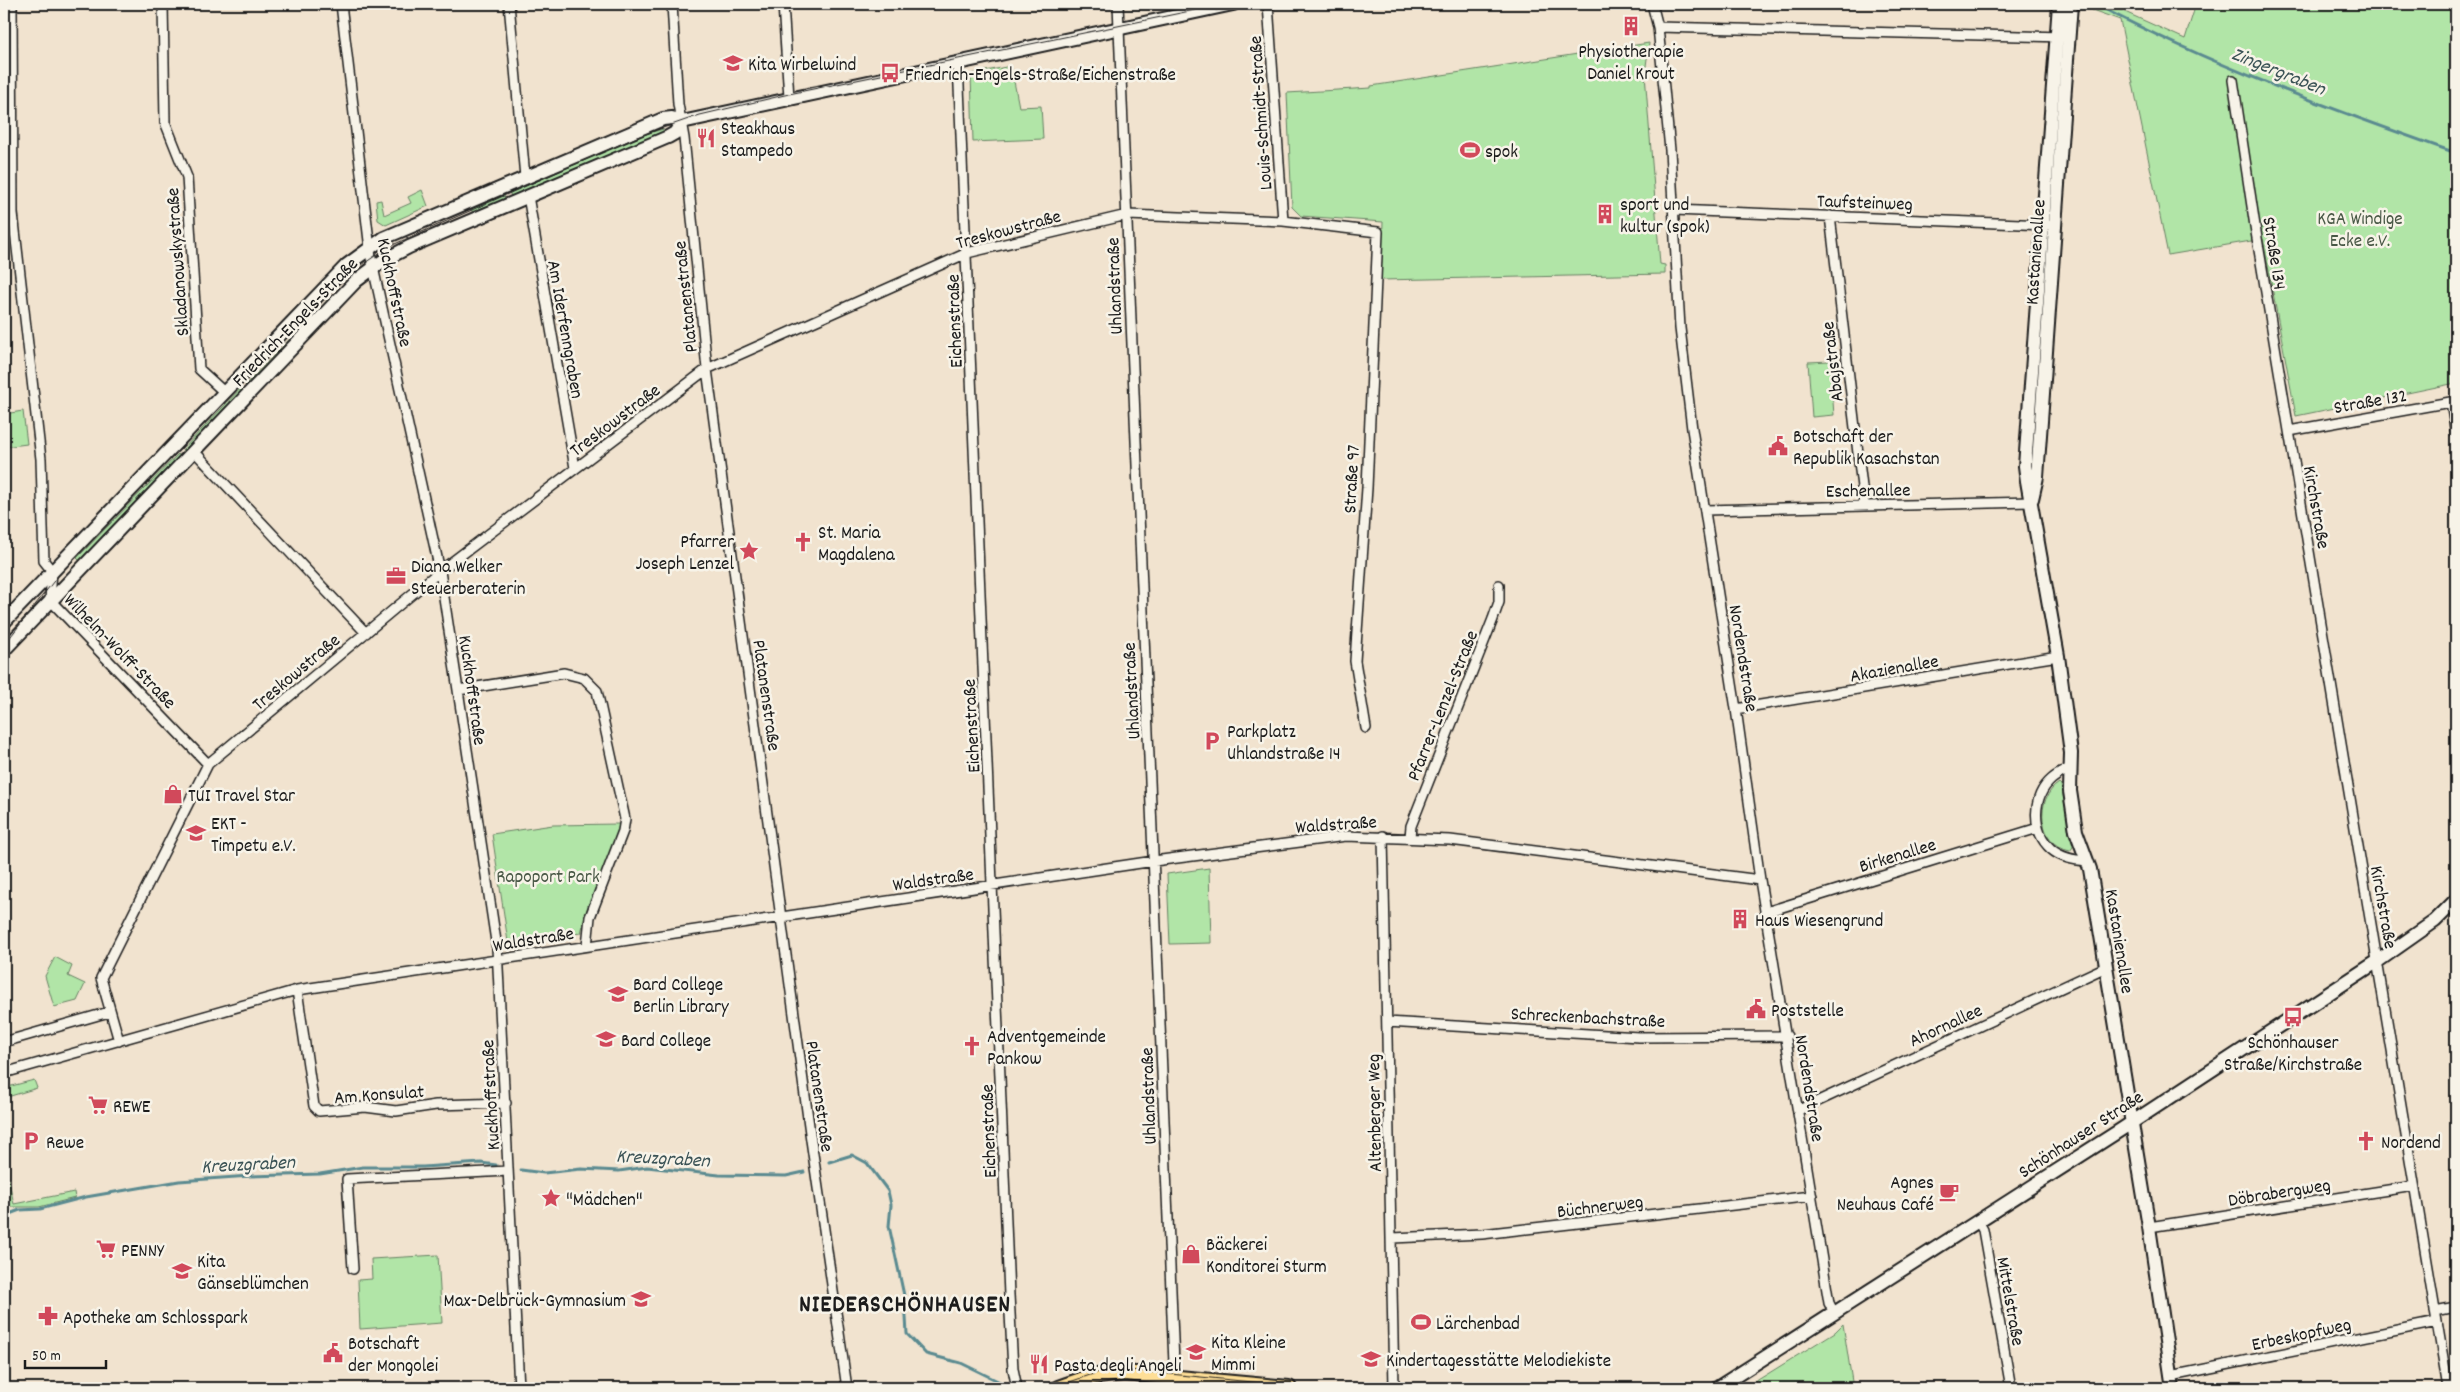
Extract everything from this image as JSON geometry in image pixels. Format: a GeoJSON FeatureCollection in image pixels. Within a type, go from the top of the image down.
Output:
{"type":"FeatureCollection","features":[{"type":"Feature","properties":{"kind":"main road"},"geometry":{"type":"LineString","coordinates":[[1058,1388],[1104,1374],[1132,1373],[1175,1382],[1289,1388]]}},
{"type":"Feature","properties":{"kind":"street","name":"Wilhelm-Wolff-Straße"},"geometry":{"type":"LineString","coordinates":[[12,4],[8,188],[41,458],[44,561],[52,571],[50,600],[208,764]]}},
{"type":"Feature","properties":{"kind":"street","name":"Skladanowskystraße"},"geometry":{"type":"LineString","coordinates":[[163,4],[165,122],[187,177],[199,369],[224,392]]}},
{"type":"Feature","properties":{"kind":"street","name":"Kuckhoffstraße"},"geometry":{"type":"LineString","coordinates":[[341,4],[372,268],[440,571],[498,960],[519,1388]]}},
{"type":"Feature","properties":{"kind":"street"},"geometry":{"type":"LineString","coordinates":[[508,4],[525,178]]}},
{"type":"Feature","properties":{"kind":"street","name":"Platanenstraße"},"geometry":{"type":"LineString","coordinates":[[672,4],[678,104],[682,122],[708,369],[781,916],[847,1388]]}},
{"type":"Feature","properties":{"kind":"street"},"geometry":{"type":"LineString","coordinates":[[783,4],[789,98]]}},
{"type":"Feature","properties":{"kind":"street","name":"Uhlandstraße"},"geometry":{"type":"LineString","coordinates":[[1118,4],[1175,1382]]}},
{"type":"Feature","properties":{"kind":"street","name":"Friedrich-Engels-Straße"},"geometry":{"type":"LineString","coordinates":[[4,622],[348,265],[369,248],[400,230],[663,119],[672,118],[682,122],[1233,4]]}},
{"type":"Feature","properties":{"kind":"street","name":"Louis-Schmidt-Straße"},"geometry":{"type":"LineString","coordinates":[[1268,4],[1283,221]]}},
{"type":"Feature","properties":{"kind":"street","name":"Nordendstraße"},"geometry":{"type":"LineString","coordinates":[[1652,4],[1658,27],[1674,210],[1680,328],[1692,429],[1736,709],[1760,880],[1799,1110],[1828,1304],[1834,1313]]}},
{"type":"Feature","properties":{"kind":"street","name":"Kastanienallee"},"geometry":{"type":"LineString","coordinates":[[2059,4],[2062,37],[2049,225],[2026,466],[2058,656],[2072,766],[2070,791],[2076,832],[2087,861],[2106,967],[2172,1382]]}},
{"type":"Feature","properties":{"kind":"street","name":"Kastanienallee"},"geometry":{"type":"LineString","coordinates":[[2062,37],[2071,4]]}},
{"type":"Feature","properties":{"kind":"street"},"geometry":{"type":"LineString","coordinates":[[1658,27],[2062,37]]}},
{"type":"Feature","properties":{"kind":"street","name":"Eichenstraße"},"geometry":{"type":"LineString","coordinates":[[958,62],[994,885],[1009,1304],[1013,1369],[1017,1388]]}},
{"type":"Feature","properties":{"kind":"street","name":"Straße 134"},"geometry":{"type":"LineString","coordinates":[[2233,80],[2289,431]]}},
{"type":"Feature","properties":{"kind":"street","name":"Friedrich-Engels-Straße"},"geometry":{"type":"LineString","coordinates":[[4,650],[356,281],[372,268],[409,247],[668,137],[676,131],[682,122]]}},
{"type":"Feature","properties":{"kind":"street","name":"Am Iderfenngraben"},"geometry":{"type":"LineString","coordinates":[[528,196],[575,468]]}},
{"type":"Feature","properties":{"kind":"street","name":"Taufsteinweg"},"geometry":{"type":"LineString","coordinates":[[1674,210],[2049,225]]}},
{"type":"Feature","properties":{"kind":"street","name":"Treskowstraße"},"geometry":{"type":"LineString","coordinates":[[109,1012],[101,978],[208,764],[440,571],[708,369],[967,253],[1127,215],[1283,221],[1378,232]]}},
{"type":"Feature","properties":{"kind":"street","name":"Abajstraße"},"geometry":{"type":"LineString","coordinates":[[1830,216],[1864,504]]}},
{"type":"Feature","properties":{"kind":"street","name":"Straße 97"},"geometry":{"type":"LineString","coordinates":[[1366,728],[1355,661],[1368,467],[1378,232]]}},
{"type":"Feature","properties":{"kind":"street"},"geometry":{"type":"LineString","coordinates":[[2454,401],[2456,434]]}},
{"type":"Feature","properties":{"kind":"street","name":"Straße 132"},"geometry":{"type":"LineString","coordinates":[[2289,431],[2454,401]]}},
{"type":"Feature","properties":{"kind":"street","name":"Kirchstraße"},"geometry":{"type":"LineString","coordinates":[[2289,431],[2448,1388]]}},
{"type":"Feature","properties":{"kind":"street"},"geometry":{"type":"LineString","coordinates":[[194,451],[366,633]]}},
{"type":"Feature","properties":{"kind":"street","name":"Eschenallee"},"geometry":{"type":"LineString","coordinates":[[1705,510],[1864,504],[2031,502]]}},
{"type":"Feature","properties":{"kind":"street","name":"Pfarrer-Lenzel-Straße"},"geometry":{"type":"LineString","coordinates":[[1410,837],[1410,826],[1493,620],[1499,602],[1499,585]]}},
{"type":"Feature","properties":{"kind":"street","name":"Akazienallee"},"geometry":{"type":"LineString","coordinates":[[1736,709],[2058,656]]}},
{"type":"Feature","properties":{"kind":"street"},"geometry":{"type":"LineString","coordinates":[[458,690],[564,673],[584,678],[598,691],[625,819],[623,831],[590,917],[587,946]]}},
{"type":"Feature","properties":{"kind":"street"},"geometry":{"type":"LineString","coordinates":[[2072,766],[2051,780],[2043,791],[2037,805],[2038,828],[2044,841],[2057,853],[2072,859],[2087,861]]}},
{"type":"Feature","properties":{"kind":"street","name":"Birkenallee"},"geometry":{"type":"LineString","coordinates":[[1766,912],[2038,828]]}},
{"type":"Feature","properties":{"kind":"street","name":"Waldstraße"},"geometry":{"type":"LineString","coordinates":[[4,1073],[297,990],[1154,861],[1346,836],[1450,840],[1760,880]]}},
{"type":"Feature","properties":{"kind":"street","name":"Altenberger Weg"},"geometry":{"type":"LineString","coordinates":[[1383,836],[1394,1388]]}},
{"type":"Feature","properties":{"kind":"street","name":"Schönhauser Straße"},"geometry":{"type":"LineString","coordinates":[[1717,1388],[2131,1123],[2378,961],[2435,921],[2456,900]]}},
{"type":"Feature","properties":{"kind":"street","name":"Ahornallee"},"geometry":{"type":"LineString","coordinates":[[1799,1110],[2106,967]]}},
{"type":"Feature","properties":{"kind":"street","name":"Am Konsulat"},"geometry":{"type":"LineString","coordinates":[[297,990],[314,1106],[319,1111],[365,1107],[396,1111],[436,1105],[506,1103]]}},
{"type":"Feature","properties":{"kind":"street"},"geometry":{"type":"LineString","coordinates":[[4,1042],[109,1012],[119,1041]]}},
{"type":"Feature","properties":{"kind":"street","name":"Schreckenbachstraße"},"geometry":{"type":"LineString","coordinates":[[1387,1022],[1639,1037],[1787,1036]]}},
{"type":"Feature","properties":{"kind":"street"},"geometry":{"type":"LineString","coordinates":[[353,1269],[347,1179],[508,1171]]}},
{"type":"Feature","properties":{"kind":"street","name":"Döbrabergweg"},"geometry":{"type":"LineString","coordinates":[[2149,1228],[2414,1186]]}},
{"type":"Feature","properties":{"kind":"street","name":"Büchnerweg"},"geometry":{"type":"LineString","coordinates":[[1392,1238],[1482,1234],[1812,1196]]}},
{"type":"Feature","properties":{"kind":"street","name":"Mittelstraße"},"geometry":{"type":"LineString","coordinates":[[1978,1221],[1983,1230],[2010,1388]]}},
{"type":"Feature","properties":{"kind":"street"},"geometry":{"type":"LineString","coordinates":[[2435,1311],[2456,1307]]}},
{"type":"Feature","properties":{"kind":"street","name":"Erbeskopfweg"},"geometry":{"type":"LineString","coordinates":[[2172,1382],[2437,1322]]}},
{"type":"Feature","properties":{"kind":"green space","name":"KGA Windige Ecke e.V."},"geometry":{"type":"Polygon","coordinates":[[[2092,4],[2107,4],[2185,39],[2196,4],[2456,4],[2456,383],[2296,416],[2263,239],[2168,255],[2120,20],[2092,10],[2092,4]]]}},
{"type":"Feature","properties":{"kind":"green space","name":"spok"},"geometry":{"type":"Polygon","coordinates":[[[1649,43],[1645,74],[1660,264],[1665,265],[1665,274],[1381,280],[1383,222],[1301,216],[1292,207],[1287,93],[1371,88],[1371,86],[1649,43]]]}},
{"type":"Feature","properties":{"kind":"green space"},"geometry":{"type":"Polygon","coordinates":[[[1011,66],[1019,107],[1041,106],[1043,139],[973,142],[971,74],[1011,66]]]}},
{"type":"Feature","properties":{"kind":"green space"},"geometry":{"type":"Polygon","coordinates":[[[663,129],[664,134],[512,199],[508,189],[644,130],[646,134],[663,129]]]}},
{"type":"Feature","properties":{"kind":"green space"},"geometry":{"type":"Polygon","coordinates":[[[422,190],[428,206],[386,225],[378,220],[376,201],[381,200],[384,215],[411,203],[408,197],[422,190]]]}},
{"type":"Feature","properties":{"kind":"green space"},"geometry":{"type":"Polygon","coordinates":[[[502,191],[506,201],[474,216],[470,206],[502,191]]]}},
{"type":"Feature","properties":{"kind":"green space"},"geometry":{"type":"Polygon","coordinates":[[[350,277],[352,279],[248,388],[245,385],[350,277]]]}},
{"type":"Feature","properties":{"kind":"green space"},"geometry":{"type":"Polygon","coordinates":[[[1830,361],[1834,415],[1812,417],[1808,362],[1830,361]]]}},
{"type":"Feature","properties":{"kind":"green space"},"geometry":{"type":"Polygon","coordinates":[[[241,388],[245,392],[185,454],[182,450],[241,388]]]}},
{"type":"Feature","properties":{"kind":"green space"},"geometry":{"type":"Polygon","coordinates":[[[23,411],[27,444],[4,447],[4,414],[23,411]]]}},
{"type":"Feature","properties":{"kind":"green space"},"geometry":{"type":"Polygon","coordinates":[[[178,454],[182,458],[81,562],[77,558],[178,454]]]}},
{"type":"Feature","properties":{"kind":"green space"},"geometry":{"type":"Polygon","coordinates":[[[2059,783],[2061,785],[2073,847],[2070,851],[2059,847],[2051,840],[2043,821],[2043,810],[2046,800],[2051,790],[2059,783]]]}},
{"type":"Feature","properties":{"kind":"green space","name":"Rapoport Park"},"geometry":{"type":"Polygon","coordinates":[[[619,824],[616,841],[588,905],[581,933],[508,942],[492,834],[553,825],[619,824]]]}},
{"type":"Feature","properties":{"kind":"green space"},"geometry":{"type":"Polygon","coordinates":[[[1209,868],[1211,943],[1170,944],[1167,874],[1209,868]]]}},
{"type":"Feature","properties":{"kind":"green space"},"geometry":{"type":"Polygon","coordinates":[[[55,957],[72,966],[68,976],[85,984],[77,1001],[54,1007],[45,976],[55,957]]]}},
{"type":"Feature","properties":{"kind":"green space"},"geometry":{"type":"Polygon","coordinates":[[[34,1080],[37,1088],[4,1098],[4,1088],[34,1080]]]}},
{"type":"Feature","properties":{"kind":"green space"},"geometry":{"type":"Polygon","coordinates":[[[4,1159],[14,1204],[74,1192],[75,1198],[39,1207],[12,1207],[4,1210],[4,1159]]]}},
{"type":"Feature","properties":{"kind":"green space"},"geometry":{"type":"Polygon","coordinates":[[[438,1255],[442,1323],[360,1329],[358,1280],[372,1279],[371,1259],[438,1255]]]}},
{"type":"Feature","properties":{"kind":"green space"},"geometry":{"type":"Polygon","coordinates":[[[1843,1324],[1853,1388],[1745,1388],[1835,1332],[1843,1324]]]}},
{"type":"Feature","properties":{"kind":"waterway","name":"Zingergraben"},"geometry":{"type":"LineString","coordinates":[[2095,4],[2228,67],[2318,103],[2456,153]]}},
{"type":"Feature","properties":{"kind":"waterway","name":"Kreuzgraben"},"geometry":{"type":"LineString","coordinates":[[829,1162],[852,1155],[867,1163],[888,1191],[891,1205],[889,1226],[905,1300],[907,1334],[926,1354],[961,1363],[1004,1384]]}},
{"type":"Feature","properties":{"kind":"waterway","name":"Kreuzgraben"},"geometry":{"type":"LineString","coordinates":[[4,1216],[20,1210],[40,1209],[86,1197],[179,1181],[320,1174],[363,1167],[423,1167],[481,1163],[496,1165]]}},
{"type":"Feature","properties":{"kind":"waterway","name":"Kreuzgraben"},"geometry":{"type":"LineString","coordinates":[[521,1170],[544,1173],[581,1169],[619,1171],[647,1167],[719,1175],[786,1176],[804,1172]]}},
{"type":"Feature","properties":{"kind":"tram line"},"geometry":{"type":"LineString","coordinates":[[4,645],[57,577],[333,289],[359,267],[388,247],[637,137],[700,115],[789,94],[1224,4]]}},
{"type":"Feature","properties":{"kind":"tram line"},"geometry":{"type":"LineString","coordinates":[[1216,10],[1245,4]]}},
{"type":"Feature","properties":{"kind":"tram line"},"geometry":{"type":"LineString","coordinates":[[1052,1388],[1099,1372],[1129,1370],[1313,1388]]}},
{"type":"Feature","properties":{"kind":"place","name":"Physiotherapie Daniel Krout"},"geometry":{"type":"Point","coordinates":[1631,26]}},
{"type":"Feature","properties":{"kind":"place","name":"Kita Wirbelwind"},"geometry":{"type":"Point","coordinates":[733,63]}},
{"type":"Feature","properties":{"kind":"place","name":"Friedrich-Engels-Straße/Eichenstraße"},"geometry":{"type":"Point","coordinates":[890,73]}},
{"type":"Feature","properties":{"kind":"place","name":"Steakhaus Stampedo"},"geometry":{"type":"Point","coordinates":[706,138]}},
{"type":"Feature","properties":{"kind":"place","name":"spok"},"geometry":{"type":"Point","coordinates":[1470,150]}},
{"type":"Feature","properties":{"kind":"place","name":"sport und kultur (spok)"},"geometry":{"type":"Point","coordinates":[1605,214]}},
{"type":"Feature","properties":{"kind":"place","name":"Botschaft der Republik Kasachstan"},"geometry":{"type":"Point","coordinates":[1778,446]}},
{"type":"Feature","properties":{"kind":"place","name":"St. Maria Magdalena"},"geometry":{"type":"Point","coordinates":[803,542]}},
{"type":"Feature","properties":{"kind":"place","name":"Pfarrer Joseph Lenzel"},"geometry":{"type":"Point","coordinates":[749,551]}},
{"type":"Feature","properties":{"kind":"place","name":"Diana Welker Steuerberaterin"},"geometry":{"type":"Point","coordinates":[396,576]}},
{"type":"Feature","properties":{"kind":"place","name":"Parkplatz Uhlandstraße 14"},"geometry":{"type":"Point","coordinates":[1212,741]}},
{"type":"Feature","properties":{"kind":"place","name":"TUI Travel Star"},"geometry":{"type":"Point","coordinates":[173,794]}},
{"type":"Feature","properties":{"kind":"place","name":"EKT - Timpetu e.V."},"geometry":{"type":"Point","coordinates":[196,833]}},
{"type":"Feature","properties":{"kind":"place","name":"Haus Wiesengrund"},"geometry":{"type":"Point","coordinates":[1740,919]}},
{"type":"Feature","properties":{"kind":"place","name":"Bard College Berlin Library"},"geometry":{"type":"Point","coordinates":[618,994]}},
{"type":"Feature","properties":{"kind":"place","name":"Poststelle"},"geometry":{"type":"Point","coordinates":[1756,1009]}},
{"type":"Feature","properties":{"kind":"place","name":"Schönhauser Straße/Kirchstraße"},"geometry":{"type":"Point","coordinates":[2293,1017]}},
{"type":"Feature","properties":{"kind":"place","name":"Bard College"},"geometry":{"type":"Point","coordinates":[606,1039]}},
{"type":"Feature","properties":{"kind":"place","name":"Adventgemeinde Pankow"},"geometry":{"type":"Point","coordinates":[972,1046]}},
{"type":"Feature","properties":{"kind":"place","name":"REWE"},"geometry":{"type":"Point","coordinates":[98,1105]}},
{"type":"Feature","properties":{"kind":"place","name":"Rewe"},"geometry":{"type":"Point","coordinates":[31,1141]}},
{"type":"Feature","properties":{"kind":"place","name":"Nordend"},"geometry":{"type":"Point","coordinates":[2366,1141]}},
{"type":"Feature","properties":{"kind":"place","name":"Agnes Neuhaus Café"},"geometry":{"type":"Point","coordinates":[1949,1192]}},
{"type":"Feature","properties":{"kind":"place","name":"\"Mädchen\""},"geometry":{"type":"Point","coordinates":[551,1198]}},
{"type":"Feature","properties":{"kind":"place","name":"PENNY"},"geometry":{"type":"Point","coordinates":[106,1249]}},
{"type":"Feature","properties":{"kind":"place","name":"Bäckerei Konditorei Sturm"},"geometry":{"type":"Point","coordinates":[1191,1254]}},
{"type":"Feature","properties":{"kind":"place","name":"Kita Gänseblümchen"},"geometry":{"type":"Point","coordinates":[182,1271]}},
{"type":"Feature","properties":{"kind":"place","name":"Max-Delbrück-Gymnasium"},"geometry":{"type":"Point","coordinates":[641,1299]}},
{"type":"Feature","properties":{"kind":"place","name":"Apotheke am Schlosspark"},"geometry":{"type":"Point","coordinates":[48,1316]}},
{"type":"Feature","properties":{"kind":"place","name":"Lärchenbad"},"geometry":{"type":"Point","coordinates":[1421,1322]}},
{"type":"Feature","properties":{"kind":"place","name":"Kita Kleine Mimmi"},"geometry":{"type":"Point","coordinates":[1196,1352]}},
{"type":"Feature","properties":{"kind":"place","name":"Botschaft der Mongolei"},"geometry":{"type":"Point","coordinates":[333,1353]}},
{"type":"Feature","properties":{"kind":"place","name":"Kindertagesstätte Melodiekiste"},"geometry":{"type":"Point","coordinates":[1371,1359]}},
{"type":"Feature","properties":{"kind":"place","name":"Pasta degli Angeli"},"geometry":{"type":"Point","coordinates":[1039,1364]}},
{"type":"Feature","properties":{"kind":"district","name":"NIEDERSCHÖNHAUSEN"},"geometry":{"type":"Point","coordinates":[905,1303]}}]}
